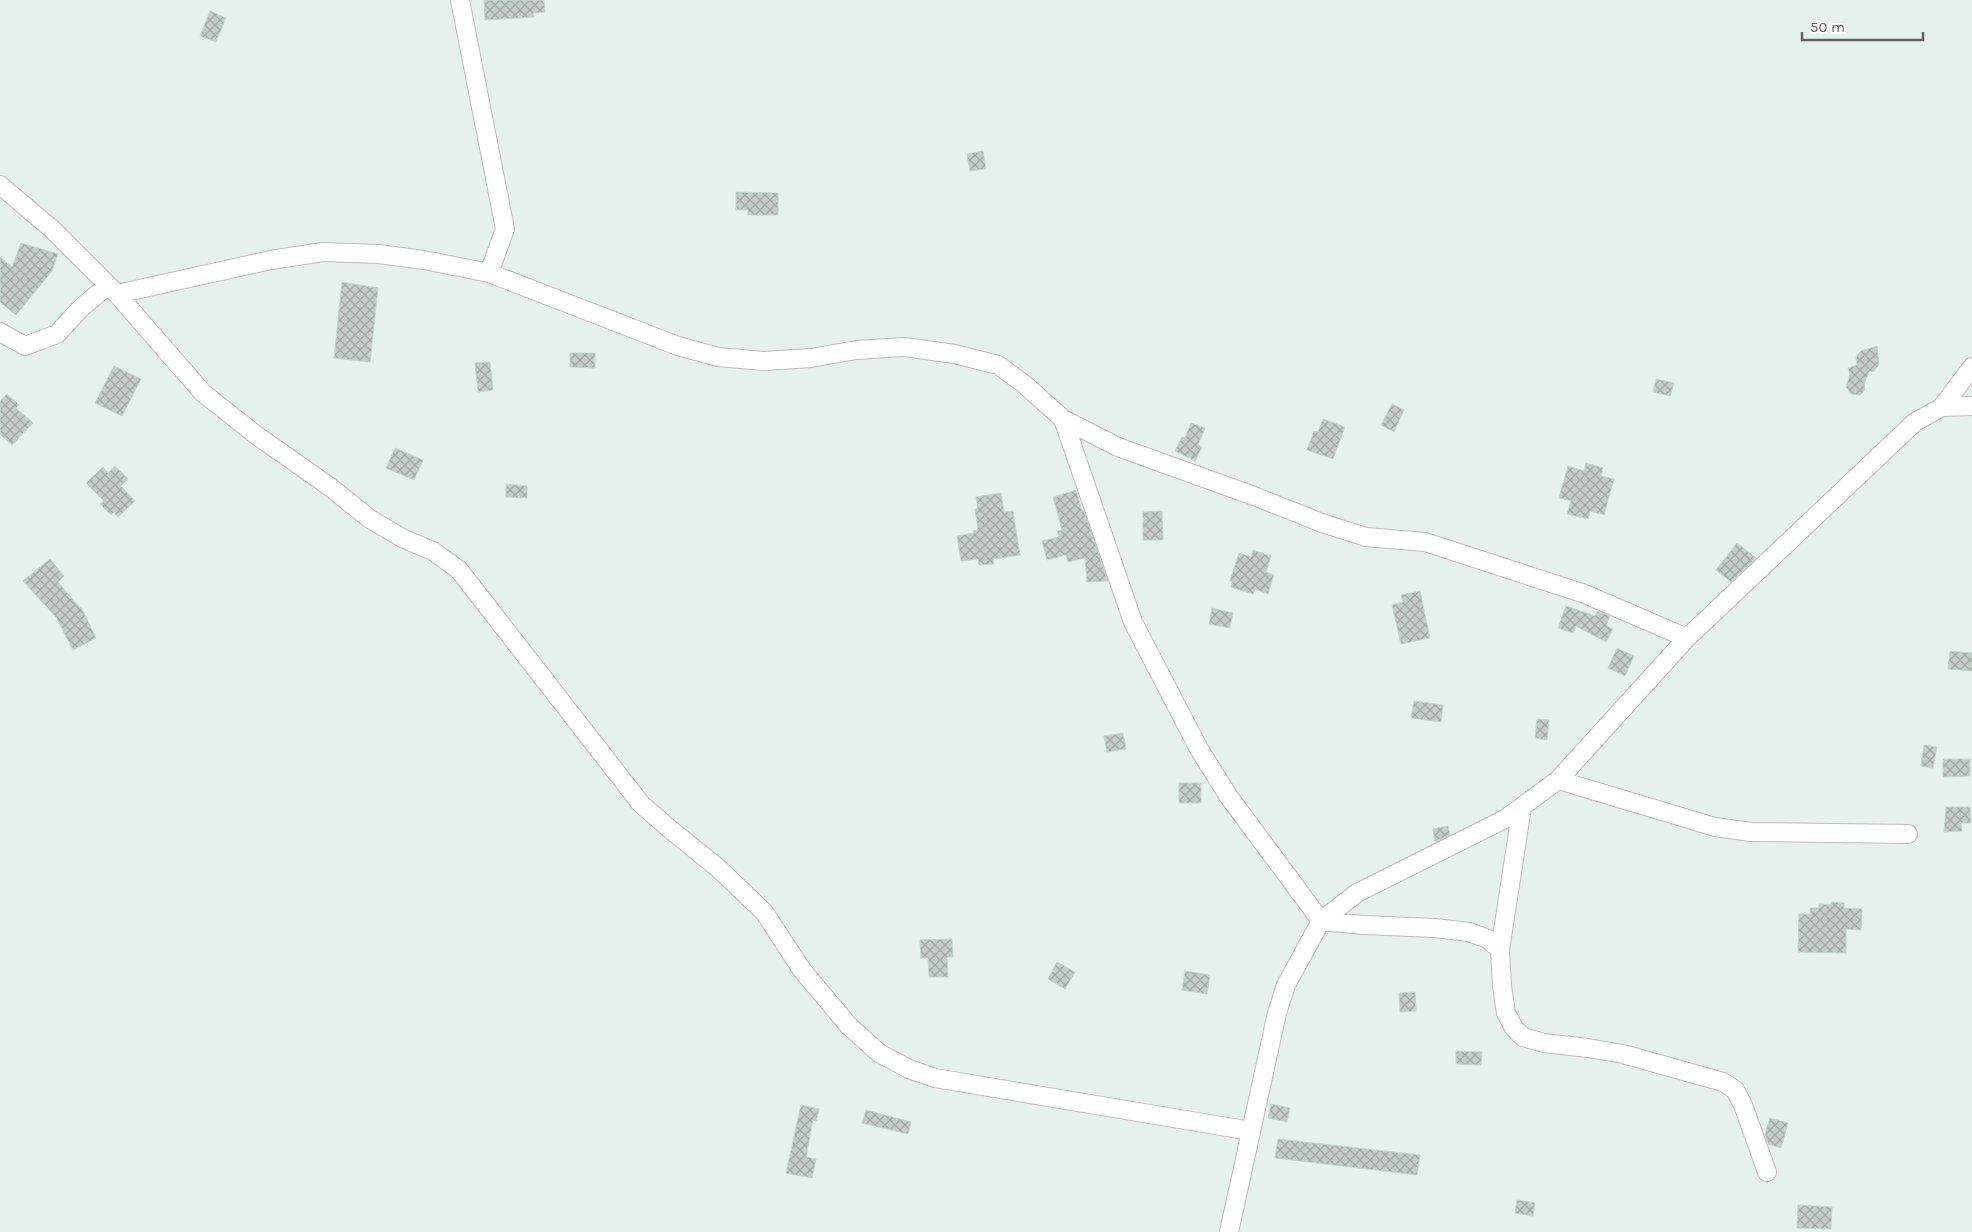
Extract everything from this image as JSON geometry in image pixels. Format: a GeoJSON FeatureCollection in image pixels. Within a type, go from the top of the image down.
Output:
{"type":"FeatureCollection","features":[{"type":"Feature","properties":{"kind":"street"},"geometry":{"type":"LineString","coordinates":[[460,0],[505,229],[489,273]]}},
{"type":"Feature","properties":{"kind":"street"},"geometry":{"type":"LineString","coordinates":[[0,186],[52,229],[113,290],[203,392],[256,435],[330,487],[370,519],[404,538],[433,551],[459,570],[641,804],[718,868],[764,912],[802,970],[849,1026],[879,1053],[909,1069],[935,1078],[1251,1131]]}},
{"type":"Feature","properties":{"kind":"street"},"geometry":{"type":"LineString","coordinates":[[0,332],[25,346],[57,334],[80,309],[113,290],[323,252],[379,254],[424,260],[489,273],[678,346],[718,357],[764,361],[811,358],[856,350],[904,347],[955,354],[998,365],[1024,384],[1063,419],[1118,447],[1254,496],[1322,523],[1366,537],[1425,542],[1585,594],[1687,638]]}},
{"type":"Feature","properties":{"kind":"street"},"geometry":{"type":"LineString","coordinates":[[1229,1232],[1276,1013],[1286,985],[1321,921],[1357,893],[1505,819],[1558,780],[1687,638],[1915,422],[1942,407],[1972,368]]}},
{"type":"Feature","properties":{"kind":"street"},"geometry":{"type":"LineString","coordinates":[[1942,407],[1972,406]]}},
{"type":"Feature","properties":{"kind":"street"},"geometry":{"type":"LineString","coordinates":[[1063,419],[1133,622],[1199,749],[1229,797],[1321,921],[1469,932],[1488,939],[1500,950]]}},
{"type":"Feature","properties":{"kind":"street"},"geometry":{"type":"LineString","coordinates":[[1558,780],[1715,827],[1751,832],[1908,834]]}},
{"type":"Feature","properties":{"kind":"street"},"geometry":{"type":"LineString","coordinates":[[1522,807],[1500,950],[1506,1013],[1514,1028],[1523,1037],[1544,1043],[1623,1054],[1723,1082],[1735,1090],[1743,1105],[1767,1172]]}},
{"type":"Feature","properties":{"kind":"building"},"geometry":{"type":"Polygon","coordinates":[[[484,0],[544,0],[545,12],[533,13],[534,17],[485,20],[484,0]]]}},
{"type":"Feature","properties":{"kind":"building"},"geometry":{"type":"Polygon","coordinates":[[[210,11],[226,18],[216,42],[200,36],[210,11]]]}},
{"type":"Feature","properties":{"kind":"building"},"geometry":{"type":"Polygon","coordinates":[[[983,151],[986,169],[970,171],[967,154],[983,151]]]}},
{"type":"Feature","properties":{"kind":"building"},"geometry":{"type":"Polygon","coordinates":[[[736,192],[778,193],[778,215],[748,215],[748,210],[736,210],[736,192]]]}},
{"type":"Feature","properties":{"kind":"building"},"geometry":{"type":"Polygon","coordinates":[[[21,243],[58,254],[52,271],[16,315],[0,302],[0,257],[12,267],[21,243]]]}},
{"type":"Feature","properties":{"kind":"building"},"geometry":{"type":"Polygon","coordinates":[[[342,282],[378,288],[370,362],[334,358],[342,282]]]}},
{"type":"Feature","properties":{"kind":"building"},"geometry":{"type":"Polygon","coordinates":[[[1877,346],[1879,364],[1874,371],[1869,372],[1864,384],[1865,390],[1860,395],[1851,394],[1846,387],[1850,374],[1848,368],[1857,365],[1856,357],[1861,351],[1877,346]]]}},
{"type":"Feature","properties":{"kind":"building"},"geometry":{"type":"Polygon","coordinates":[[[570,353],[595,353],[595,368],[570,367],[570,353]]]}},
{"type":"Feature","properties":{"kind":"building"},"geometry":{"type":"Polygon","coordinates":[[[490,362],[493,390],[478,392],[475,363],[490,362]]]}},
{"type":"Feature","properties":{"kind":"building"},"geometry":{"type":"Polygon","coordinates":[[[114,366],[141,379],[122,416],[95,403],[114,366]]]}},
{"type":"Feature","properties":{"kind":"building"},"geometry":{"type":"Polygon","coordinates":[[[1656,379],[1674,383],[1670,396],[1653,392],[1656,379]]]}},
{"type":"Feature","properties":{"kind":"building"},"geometry":{"type":"Polygon","coordinates":[[[7,394],[19,405],[16,408],[33,423],[12,445],[0,434],[0,401],[7,394]]]}},
{"type":"Feature","properties":{"kind":"building"},"geometry":{"type":"Polygon","coordinates":[[[1392,404],[1404,410],[1394,432],[1381,425],[1392,404]]]}},
{"type":"Feature","properties":{"kind":"building"},"geometry":{"type":"Polygon","coordinates":[[[1323,419],[1345,427],[1333,459],[1307,450],[1314,431],[1318,432],[1323,419]]]}},
{"type":"Feature","properties":{"kind":"building"},"geometry":{"type":"Polygon","coordinates":[[[1191,423],[1205,428],[1198,445],[1202,447],[1195,461],[1175,451],[1182,437],[1185,438],[1191,423]]]}},
{"type":"Feature","properties":{"kind":"building"},"geometry":{"type":"Polygon","coordinates":[[[395,448],[423,460],[414,480],[386,468],[395,448]]]}},
{"type":"Feature","properties":{"kind":"building"},"geometry":{"type":"Polygon","coordinates":[[[1586,463],[1603,468],[1601,476],[1614,479],[1604,515],[1590,511],[1588,519],[1567,514],[1571,501],[1559,498],[1568,466],[1584,471],[1586,463]]]}},
{"type":"Feature","properties":{"kind":"building"},"geometry":{"type":"Polygon","coordinates":[[[115,466],[128,479],[121,486],[135,501],[118,517],[114,512],[111,515],[100,504],[104,501],[86,483],[103,467],[108,473],[115,466]]]}},
{"type":"Feature","properties":{"kind":"building"},"geometry":{"type":"Polygon","coordinates":[[[506,484],[527,486],[527,498],[506,497],[506,484]]]}},
{"type":"Feature","properties":{"kind":"building"},"geometry":{"type":"Polygon","coordinates":[[[1076,490],[1082,512],[1084,511],[1108,581],[1087,582],[1085,558],[1068,562],[1066,555],[1047,560],[1042,541],[1059,537],[1057,531],[1062,530],[1053,497],[1076,490]]]}},
{"type":"Feature","properties":{"kind":"building"},"geometry":{"type":"Polygon","coordinates":[[[1001,493],[1004,512],[1013,511],[1020,555],[993,559],[994,564],[979,565],[978,559],[961,561],[957,536],[974,533],[973,531],[978,530],[975,509],[978,509],[976,497],[1001,493]]]}},
{"type":"Feature","properties":{"kind":"building"},"geometry":{"type":"Polygon","coordinates":[[[1162,511],[1163,540],[1143,540],[1143,512],[1162,511]]]}},
{"type":"Feature","properties":{"kind":"building"},"geometry":{"type":"Polygon","coordinates":[[[1737,543],[1756,558],[1731,582],[1716,570],[1737,543]]]}},
{"type":"Feature","properties":{"kind":"building"},"geometry":{"type":"Polygon","coordinates":[[[1253,550],[1271,556],[1266,572],[1274,575],[1268,594],[1255,589],[1253,594],[1231,587],[1232,582],[1230,581],[1239,553],[1251,557],[1253,550]]]}},
{"type":"Feature","properties":{"kind":"building"},"geometry":{"type":"Polygon","coordinates":[[[50,559],[64,576],[58,582],[81,607],[96,638],[73,650],[56,617],[23,581],[50,559]]]}},
{"type":"Feature","properties":{"kind":"building"},"geometry":{"type":"Polygon","coordinates":[[[1420,591],[1430,638],[1401,644],[1392,605],[1403,602],[1401,595],[1420,591]]]}},
{"type":"Feature","properties":{"kind":"building"},"geometry":{"type":"Polygon","coordinates":[[[1566,606],[1595,616],[1598,611],[1610,616],[1606,625],[1613,629],[1606,642],[1576,626],[1573,633],[1558,628],[1566,606]]]}},
{"type":"Feature","properties":{"kind":"building"},"geometry":{"type":"Polygon","coordinates":[[[1212,608],[1233,613],[1230,628],[1209,624],[1212,608]]]}},
{"type":"Feature","properties":{"kind":"building"},"geometry":{"type":"Polygon","coordinates":[[[1617,648],[1634,656],[1625,676],[1608,668],[1617,648]]]}},
{"type":"Feature","properties":{"kind":"building"},"geometry":{"type":"Polygon","coordinates":[[[1950,651],[1972,653],[1972,671],[1948,669],[1950,651]]]}},
{"type":"Feature","properties":{"kind":"building"},"geometry":{"type":"Polygon","coordinates":[[[1414,701],[1443,705],[1441,722],[1411,718],[1414,701]]]}},
{"type":"Feature","properties":{"kind":"building"},"geometry":{"type":"Polygon","coordinates":[[[1537,719],[1549,720],[1547,740],[1535,738],[1537,719]]]}},
{"type":"Feature","properties":{"kind":"building"},"geometry":{"type":"Polygon","coordinates":[[[1123,733],[1126,749],[1107,752],[1104,736],[1123,733]]]}},
{"type":"Feature","properties":{"kind":"building"},"geometry":{"type":"Polygon","coordinates":[[[1924,745],[1937,747],[1933,768],[1921,766],[1924,745]]]}},
{"type":"Feature","properties":{"kind":"building"},"geometry":{"type":"Polygon","coordinates":[[[1943,759],[1970,759],[1970,776],[1943,777],[1943,759]]]}},
{"type":"Feature","properties":{"kind":"building"},"geometry":{"type":"Polygon","coordinates":[[[1179,783],[1201,783],[1201,803],[1179,803],[1179,783]]]}},
{"type":"Feature","properties":{"kind":"building"},"geometry":{"type":"Polygon","coordinates":[[[1946,807],[1970,807],[1971,823],[1961,823],[1962,831],[1944,832],[1946,807]]]}},
{"type":"Feature","properties":{"kind":"building"},"geometry":{"type":"Polygon","coordinates":[[[1448,826],[1450,835],[1435,842],[1433,829],[1448,826]]]}},
{"type":"Feature","properties":{"kind":"building"},"geometry":{"type":"Polygon","coordinates":[[[1831,902],[1844,903],[1844,908],[1862,909],[1861,930],[1846,929],[1846,953],[1798,952],[1799,914],[1810,914],[1810,908],[1819,908],[1819,904],[1831,905],[1831,902]]]}},
{"type":"Feature","properties":{"kind":"building"},"geometry":{"type":"Polygon","coordinates":[[[952,939],[953,957],[947,957],[948,977],[929,977],[928,958],[921,958],[920,940],[952,939]]]}},
{"type":"Feature","properties":{"kind":"building"},"geometry":{"type":"Polygon","coordinates":[[[1057,962],[1075,972],[1065,989],[1048,979],[1057,962]]]}},
{"type":"Feature","properties":{"kind":"building"},"geometry":{"type":"Polygon","coordinates":[[[1185,971],[1210,975],[1207,994],[1182,990],[1185,971]]]}},
{"type":"Feature","properties":{"kind":"building"},"geometry":{"type":"Polygon","coordinates":[[[1415,992],[1416,1011],[1400,1012],[1399,993],[1415,992]]]}},
{"type":"Feature","properties":{"kind":"building"},"geometry":{"type":"Polygon","coordinates":[[[1456,1051],[1482,1052],[1481,1065],[1456,1064],[1456,1051]]]}},
{"type":"Feature","properties":{"kind":"building"},"geometry":{"type":"Polygon","coordinates":[[[1271,1104],[1290,1108],[1287,1122],[1268,1118],[1271,1104]]]}},
{"type":"Feature","properties":{"kind":"building"},"geometry":{"type":"Polygon","coordinates":[[[801,1105],[819,1109],[816,1121],[813,1120],[806,1157],[816,1159],[812,1178],[786,1173],[801,1105]]]}},
{"type":"Feature","properties":{"kind":"building"},"geometry":{"type":"Polygon","coordinates":[[[866,1110],[911,1122],[908,1134],[862,1123],[866,1110]]]}},
{"type":"Feature","properties":{"kind":"building"},"geometry":{"type":"Polygon","coordinates":[[[1770,1118],[1788,1123],[1781,1148],[1768,1144],[1765,1134],[1770,1118]]]}},
{"type":"Feature","properties":{"kind":"building"},"geometry":{"type":"Polygon","coordinates":[[[1278,1139],[1420,1155],[1417,1175],[1275,1158],[1278,1139]]]}},
{"type":"Feature","properties":{"kind":"building"},"geometry":{"type":"Polygon","coordinates":[[[1517,1200],[1535,1203],[1533,1216],[1515,1213],[1517,1200]]]}},
{"type":"Feature","properties":{"kind":"building"},"geometry":{"type":"Polygon","coordinates":[[[1798,1205],[1832,1207],[1831,1229],[1797,1228],[1798,1205]]]}}]}
